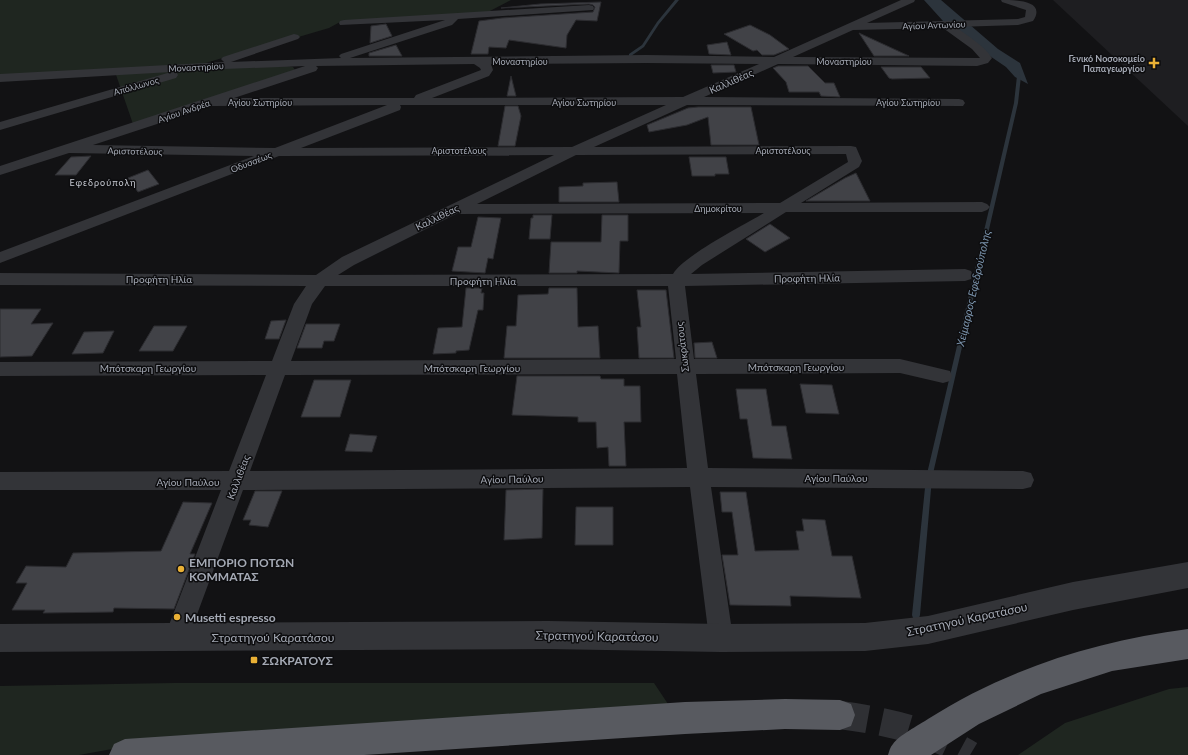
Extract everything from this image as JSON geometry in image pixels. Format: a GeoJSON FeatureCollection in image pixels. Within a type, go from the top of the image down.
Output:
{"type":"FeatureCollection","features":[{"type":"Feature","properties":{"kind":"highway"},"geometry":{"type":"LineString","coordinates":[[904,755],[927,737],[970,713],[1022,687],[1057,673],[1088,662],[1124,654],[1188,644]]}},
{"type":"Feature","properties":{"kind":"highway"},"geometry":{"type":"LineString","coordinates":[[125,755],[685,718],[792,714],[840,715]]}},
{"type":"Feature","properties":{"kind":"street","name":"Καλλιθέας"},"geometry":{"type":"LineString","coordinates":[[176,638],[303,304],[310,291],[320,279],[342,264],[576,150],[910,0]]}},
{"type":"Feature","properties":{"kind":"street","name":"Αγίου Αντωνίου"},"geometry":{"type":"LineString","coordinates":[[849,27],[1018,22],[1029,19],[1032,14],[1032,10],[1006,0]]}},
{"type":"Feature","properties":{"kind":"street"},"geometry":{"type":"LineString","coordinates":[[344,23],[546,9],[589,8]]}},
{"type":"Feature","properties":{"kind":"street","name":"Αγίου Ανδρέα"},"geometry":{"type":"LineString","coordinates":[[0,170],[68,149],[448,23],[455,16]]}},
{"type":"Feature","properties":{"kind":"street","name":"Μοναστηρίου"},"geometry":{"type":"LineString","coordinates":[[0,78],[205,66],[327,62],[646,59],[776,61],[984,61],[986,58],[976,47],[945,24]]}},
{"type":"Feature","properties":{"kind":"street","name":"Απόλλωνος"},"geometry":{"type":"LineString","coordinates":[[0,126],[205,66],[294,37]]}},
{"type":"Feature","properties":{"kind":"street","name":"Οδυσσέως"},"geometry":{"type":"LineString","coordinates":[[0,258],[485,73],[487,70],[486,66],[477,61]]}},
{"type":"Feature","properties":{"kind":"street","name":"Αγίου Σωτηρίου"},"geometry":{"type":"LineString","coordinates":[[210,102],[959,103]]}},
{"type":"Feature","properties":{"kind":"street","name":"Αριστοτέλους"},"geometry":{"type":"LineString","coordinates":[[68,149],[278,152],[851,150],[855,161],[854,164],[783,208]]}},
{"type":"Feature","properties":{"kind":"street","name":"Δημοκρίτου"},"geometry":{"type":"LineString","coordinates":[[453,209],[982,207]]}},
{"type":"Feature","properties":{"kind":"street"},"geometry":{"type":"LineString","coordinates":[[678,280],[682,273],[696,261],[783,208]]}},
{"type":"Feature","properties":{"kind":"street","name":"Προφήτη Ηλία"},"geometry":{"type":"LineString","coordinates":[[0,279],[320,279],[461,281],[678,280],[965,275]]}},
{"type":"Feature","properties":{"kind":"street","name":"Σωκράτους"},"geometry":{"type":"LineString","coordinates":[[678,280],[676,290],[698,478],[721,638]]}},
{"type":"Feature","properties":{"kind":"street","name":"Μπότσκαρη Γεωργίου"},"geometry":{"type":"LineString","coordinates":[[0,369],[900,366],[942,376]]}},
{"type":"Feature","properties":{"kind":"street","name":"Αγίου Παύλου"},"geometry":{"type":"LineString","coordinates":[[0,482],[236,482],[886,477],[1023,480]]}},
{"type":"Feature","properties":{"kind":"street","name":"Στρατηγού Καρατάσου"},"geometry":{"type":"LineString","coordinates":[[0,638],[548,635],[822,638],[899,634],[928,630],[1081,594],[1188,575]]}},
{"type":"Feature","properties":{"kind":"shaded area"},"geometry":{"type":"Polygon","coordinates":[[[0,0],[511,0],[488,12],[340,22],[329,28],[295,38],[291,37],[186,69],[286,66],[293,67],[295,70],[133,124],[114,69],[0,75],[0,0]]]}},
{"type":"Feature","properties":{"kind":"shaded area"},"geometry":{"type":"Polygon","coordinates":[[[924,0],[941,0],[998,49],[1020,63],[1028,84],[1015,77],[1006,67],[962,37],[943,21],[924,0]]]}},
{"type":"Feature","properties":{"kind":"shaded area","name":"Γενικό Νοσοκομείο Παπαγεωργίου"},"geometry":{"type":"Polygon","coordinates":[[[1053,0],[1188,0],[1188,126],[1053,0]]]}},
{"type":"Feature","properties":{"kind":"shaded area"},"geometry":{"type":"Polygon","coordinates":[[[174,683],[654,683],[674,713],[140,744],[79,755],[0,755],[0,686],[174,683]]]}},
{"type":"Feature","properties":{"kind":"shaded area"},"geometry":{"type":"Polygon","coordinates":[[[1188,687],[1188,755],[1018,755],[1065,723],[1169,689],[1188,687]]]}},
{"type":"Feature","properties":{"kind":"building"},"geometry":{"type":"Polygon","coordinates":[[[601,2],[597,21],[576,20],[567,35],[566,48],[509,40],[506,48],[489,47],[488,54],[471,54],[479,21],[593,12],[595,7],[589,4],[501,8],[540,4],[601,2]]]}},
{"type":"Feature","properties":{"kind":"building"},"geometry":{"type":"Polygon","coordinates":[[[386,24],[392,36],[370,43],[371,26],[386,24]]]}},
{"type":"Feature","properties":{"kind":"building"},"geometry":{"type":"Polygon","coordinates":[[[750,25],[770,35],[789,49],[774,55],[762,55],[757,50],[753,51],[724,34],[750,25]]]}},
{"type":"Feature","properties":{"kind":"building"},"geometry":{"type":"Polygon","coordinates":[[[859,33],[909,56],[874,56],[859,33]]]}},
{"type":"Feature","properties":{"kind":"building"},"geometry":{"type":"Polygon","coordinates":[[[727,42],[731,55],[709,54],[707,45],[727,42]]]}},
{"type":"Feature","properties":{"kind":"building"},"geometry":{"type":"Polygon","coordinates":[[[396,45],[402,56],[369,56],[369,53],[396,45]]]}},
{"type":"Feature","properties":{"kind":"building"},"geometry":{"type":"Polygon","coordinates":[[[711,65],[734,65],[736,72],[713,73],[711,65]]]}},
{"type":"Feature","properties":{"kind":"building"},"geometry":{"type":"Polygon","coordinates":[[[778,66],[808,66],[825,83],[834,83],[840,97],[821,96],[819,92],[789,92],[786,82],[773,68],[778,66]]]}},
{"type":"Feature","properties":{"kind":"building"},"geometry":{"type":"Polygon","coordinates":[[[881,67],[921,67],[930,78],[892,79],[889,78],[881,67]]]}},
{"type":"Feature","properties":{"kind":"building"},"geometry":{"type":"Polygon","coordinates":[[[511,76],[516,96],[507,96],[511,76]]]}},
{"type":"Feature","properties":{"kind":"building"},"geometry":{"type":"Polygon","coordinates":[[[505,106],[518,106],[521,116],[515,146],[498,146],[505,106]]]}},
{"type":"Feature","properties":{"kind":"building"},"geometry":{"type":"Polygon","coordinates":[[[751,107],[759,145],[711,145],[708,117],[687,125],[649,132],[647,125],[688,108],[751,107]]]}},
{"type":"Feature","properties":{"kind":"building"},"geometry":{"type":"Polygon","coordinates":[[[91,156],[76,175],[55,175],[71,157],[91,156]]]}},
{"type":"Feature","properties":{"kind":"building"},"geometry":{"type":"Polygon","coordinates":[[[689,157],[726,157],[729,174],[715,174],[715,176],[692,176],[689,157]]]}},
{"type":"Feature","properties":{"kind":"building"},"geometry":{"type":"Polygon","coordinates":[[[148,170],[159,184],[138,192],[128,178],[148,170]]]}},
{"type":"Feature","properties":{"kind":"building"},"geometry":{"type":"Polygon","coordinates":[[[856,173],[870,201],[806,201],[845,178],[856,173]]]}},
{"type":"Feature","properties":{"kind":"building"},"geometry":{"type":"Polygon","coordinates":[[[617,182],[619,202],[559,202],[559,187],[583,186],[583,183],[617,182]]]}},
{"type":"Feature","properties":{"kind":"building"},"geometry":{"type":"Polygon","coordinates":[[[533,215],[552,215],[550,239],[529,239],[531,218],[533,218],[533,215]]]}},
{"type":"Feature","properties":{"kind":"building"},"geometry":{"type":"Polygon","coordinates":[[[602,215],[628,215],[628,241],[620,241],[619,273],[577,271],[577,273],[549,273],[551,242],[601,242],[602,215]]]}},
{"type":"Feature","properties":{"kind":"building"},"geometry":{"type":"Polygon","coordinates":[[[478,217],[501,218],[493,259],[488,258],[485,273],[452,271],[458,247],[471,247],[478,217]]]}},
{"type":"Feature","properties":{"kind":"building"},"geometry":{"type":"Polygon","coordinates":[[[770,224],[790,238],[765,252],[746,239],[770,224]]]}},
{"type":"Feature","properties":{"kind":"building"},"geometry":{"type":"Polygon","coordinates":[[[466,288],[482,288],[481,293],[484,293],[483,310],[478,310],[469,350],[456,351],[456,353],[433,354],[438,328],[462,327],[466,288]]]}},
{"type":"Feature","properties":{"kind":"building"},"geometry":{"type":"Polygon","coordinates":[[[549,288],[577,288],[578,327],[598,326],[600,358],[504,358],[507,326],[516,326],[518,295],[548,294],[549,288]]]}},
{"type":"Feature","properties":{"kind":"building"},"geometry":{"type":"Polygon","coordinates":[[[637,290],[666,290],[674,358],[639,358],[637,327],[641,327],[637,290]]]}},
{"type":"Feature","properties":{"kind":"building"},"geometry":{"type":"Polygon","coordinates":[[[0,309],[41,309],[31,324],[53,323],[32,356],[0,357],[0,309]]]}},
{"type":"Feature","properties":{"kind":"building"},"geometry":{"type":"Polygon","coordinates":[[[286,320],[279,339],[265,339],[271,321],[286,320]]]}},
{"type":"Feature","properties":{"kind":"building"},"geometry":{"type":"Polygon","coordinates":[[[306,324],[340,324],[334,341],[324,341],[322,348],[297,348],[306,324]]]}},
{"type":"Feature","properties":{"kind":"building"},"geometry":{"type":"Polygon","coordinates":[[[154,326],[187,326],[173,351],[139,351],[154,326]]]}},
{"type":"Feature","properties":{"kind":"building"},"geometry":{"type":"Polygon","coordinates":[[[114,331],[103,353],[72,354],[84,332],[114,331]]]}},
{"type":"Feature","properties":{"kind":"building"},"geometry":{"type":"Polygon","coordinates":[[[712,342],[717,358],[695,358],[694,343],[712,342]]]}},
{"type":"Feature","properties":{"kind":"building"},"geometry":{"type":"Polygon","coordinates":[[[517,376],[600,376],[601,379],[624,379],[624,386],[640,386],[641,422],[624,422],[626,466],[609,466],[608,447],[597,448],[596,422],[578,422],[578,417],[512,415],[517,376]]]}},
{"type":"Feature","properties":{"kind":"building"},"geometry":{"type":"Polygon","coordinates":[[[314,380],[351,380],[340,417],[301,417],[314,380]]]}},
{"type":"Feature","properties":{"kind":"building"},"geometry":{"type":"Polygon","coordinates":[[[800,384],[832,385],[839,414],[806,413],[800,384]]]}},
{"type":"Feature","properties":{"kind":"building"},"geometry":{"type":"Polygon","coordinates":[[[736,389],[766,389],[772,426],[786,426],[792,459],[753,458],[747,419],[740,419],[736,389]]]}},
{"type":"Feature","properties":{"kind":"building"},"geometry":{"type":"Polygon","coordinates":[[[350,434],[377,436],[372,452],[345,451],[350,434]]]}},
{"type":"Feature","properties":{"kind":"building"},"geometry":{"type":"Polygon","coordinates":[[[543,489],[542,538],[504,540],[506,490],[543,489]]]}},
{"type":"Feature","properties":{"kind":"building"},"geometry":{"type":"Polygon","coordinates":[[[255,491],[282,491],[268,527],[249,525],[251,520],[243,520],[255,491]]]}},
{"type":"Feature","properties":{"kind":"building"},"geometry":{"type":"Polygon","coordinates":[[[720,492],[746,492],[755,551],[799,550],[796,531],[804,531],[802,519],[825,520],[832,556],[852,556],[861,598],[790,596],[791,606],[730,605],[722,555],[738,555],[732,512],[722,512],[720,492]]]}},
{"type":"Feature","properties":{"kind":"building"},"geometry":{"type":"Polygon","coordinates":[[[183,502],[212,503],[190,554],[195,554],[174,609],[114,608],[113,612],[43,613],[45,610],[12,610],[27,583],[16,583],[26,566],[66,567],[73,553],[161,551],[183,502]]]}},
{"type":"Feature","properties":{"kind":"building"},"geometry":{"type":"Polygon","coordinates":[[[576,507],[613,507],[613,545],[575,545],[576,507]]]}},
{"type":"Feature","properties":{"kind":"waterway","name":"Χείμαρρος Εφεδρούπολης"},"geometry":{"type":"LineString","coordinates":[[630,55],[643,46],[658,23],[677,0]]}},
{"type":"Feature","properties":{"kind":"waterway","name":"Χείμαρρος Εφεδρούπολης"},"geometry":{"type":"LineString","coordinates":[[916,615],[929,478],[1016,103],[1019,76],[1017,72]]}},
{"type":"Feature","properties":{"kind":"tunnel"},"geometry":{"type":"LineString","coordinates":[[840,715],[874,720],[907,728],[939,739],[970,755]]}},
{"type":"Feature","properties":{"kind":"place","name":"Γενικό Νοσοκομείο Παπαγεωργίου"},"geometry":{"type":"Point","coordinates":[1154,63]}},
{"type":"Feature","properties":{"kind":"place","name":"ΕΜΠΟΡΙΟ ΠΟΤΩΝ ΚΟΜΜΑΤΑΣ"},"geometry":{"type":"Point","coordinates":[181,569]}},
{"type":"Feature","properties":{"kind":"place","name":"Musetti espresso"},"geometry":{"type":"Point","coordinates":[177,617]}},
{"type":"Feature","properties":{"kind":"place","name":"ΣΩΚΡΑΤΟΥΣ"},"geometry":{"type":"Point","coordinates":[254,660]}},
{"type":"Feature","properties":{"kind":"district","name":"Εφεδρούπολη"},"geometry":{"type":"Point","coordinates":[103,182]}}]}
